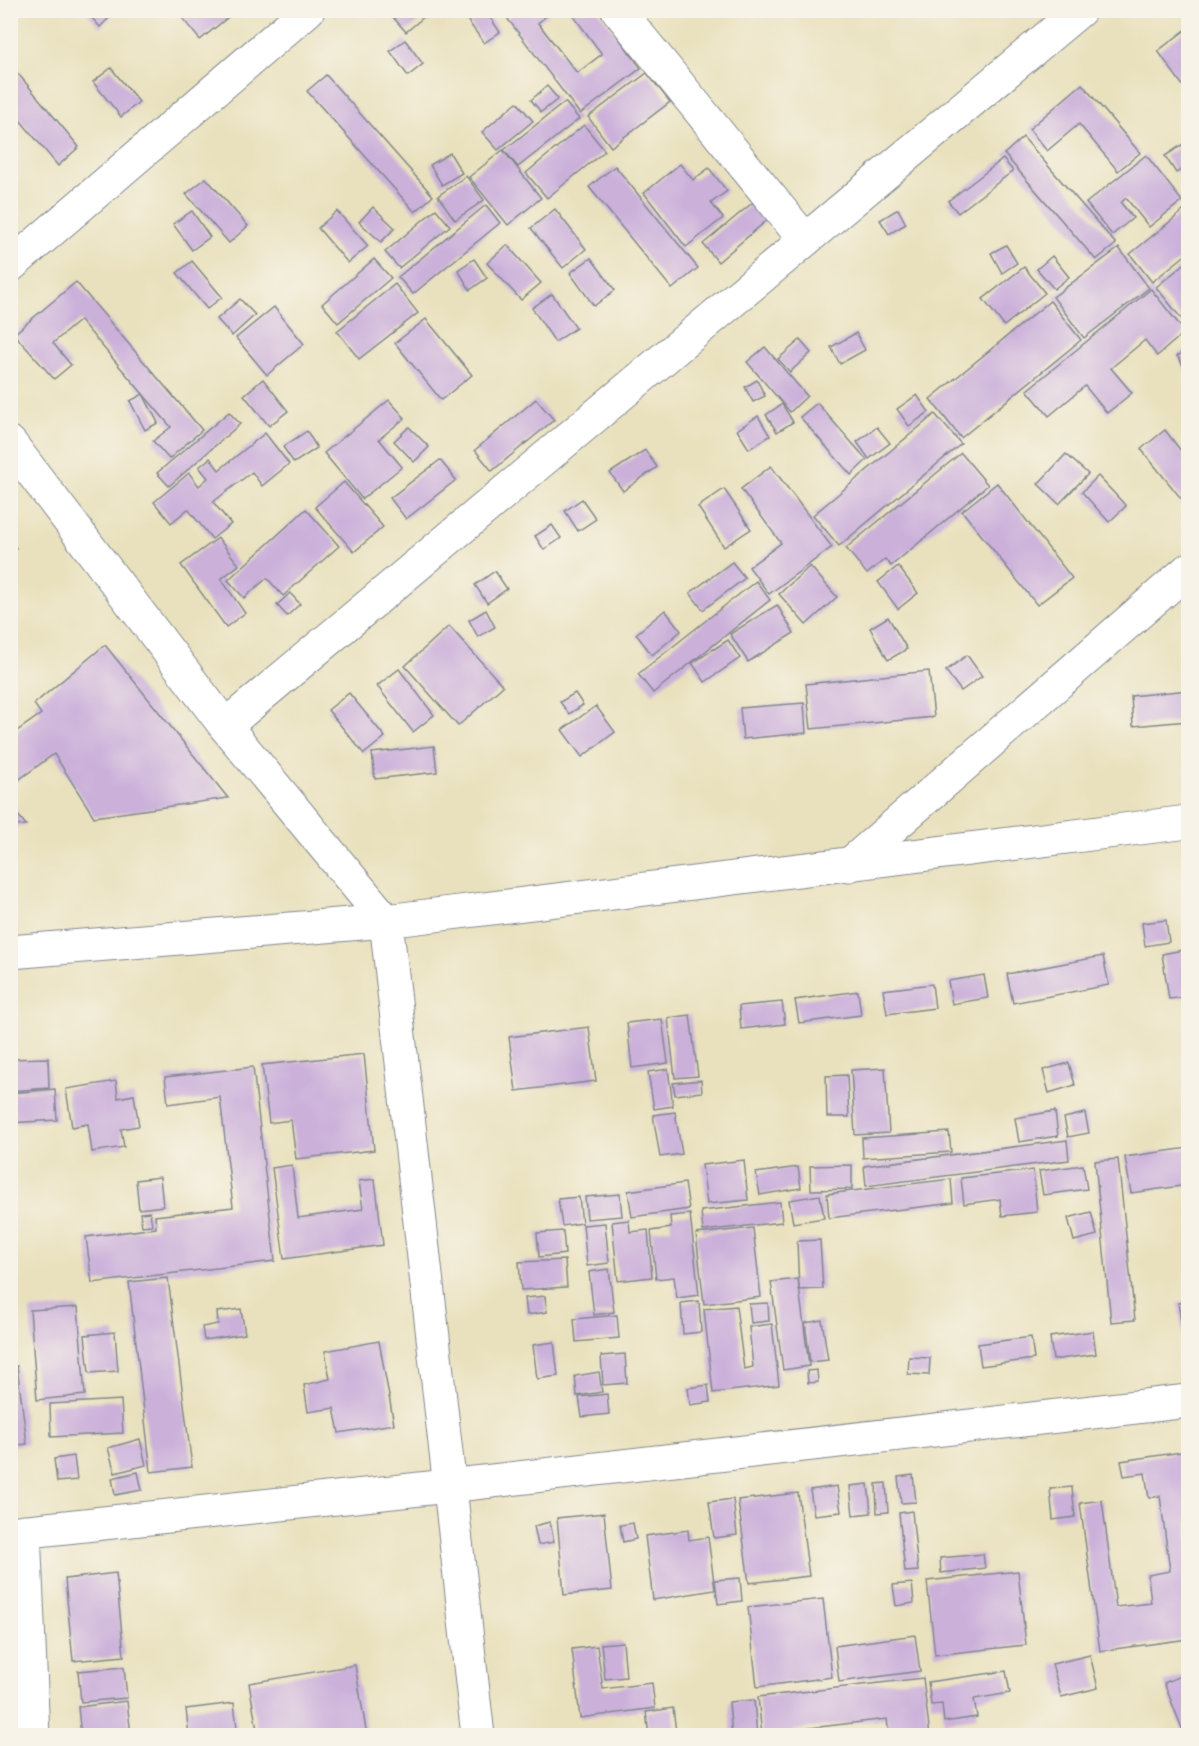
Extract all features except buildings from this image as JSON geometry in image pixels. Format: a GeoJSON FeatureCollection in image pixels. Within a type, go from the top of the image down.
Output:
{"type":"FeatureCollection","features":[{"type":"Feature","properties":{"kind":"street"},"geometry":{"type":"LineString","coordinates":[[10,266],[308,10]]}},
{"type":"Feature","properties":{"kind":"street"},"geometry":{"type":"LineString","coordinates":[[618,10],[805,240]]}},
{"type":"Feature","properties":{"kind":"street"},"geometry":{"type":"LineString","coordinates":[[225,726],[1080,10]]}},
{"type":"Feature","properties":{"kind":"street"},"geometry":{"type":"LineString","coordinates":[[10,443],[225,726],[386,921],[478,1736]]}},
{"type":"Feature","properties":{"kind":"street"},"geometry":{"type":"LineString","coordinates":[[849,865],[1188,570]]}},
{"type":"Feature","properties":{"kind":"street"},"geometry":{"type":"LineString","coordinates":[[10,952],[386,921],[1188,822]]}},
{"type":"Feature","properties":{"kind":"street"},"geometry":{"type":"LineString","coordinates":[[33,1736],[17,1532],[448,1486],[1188,1401]]}}]}
